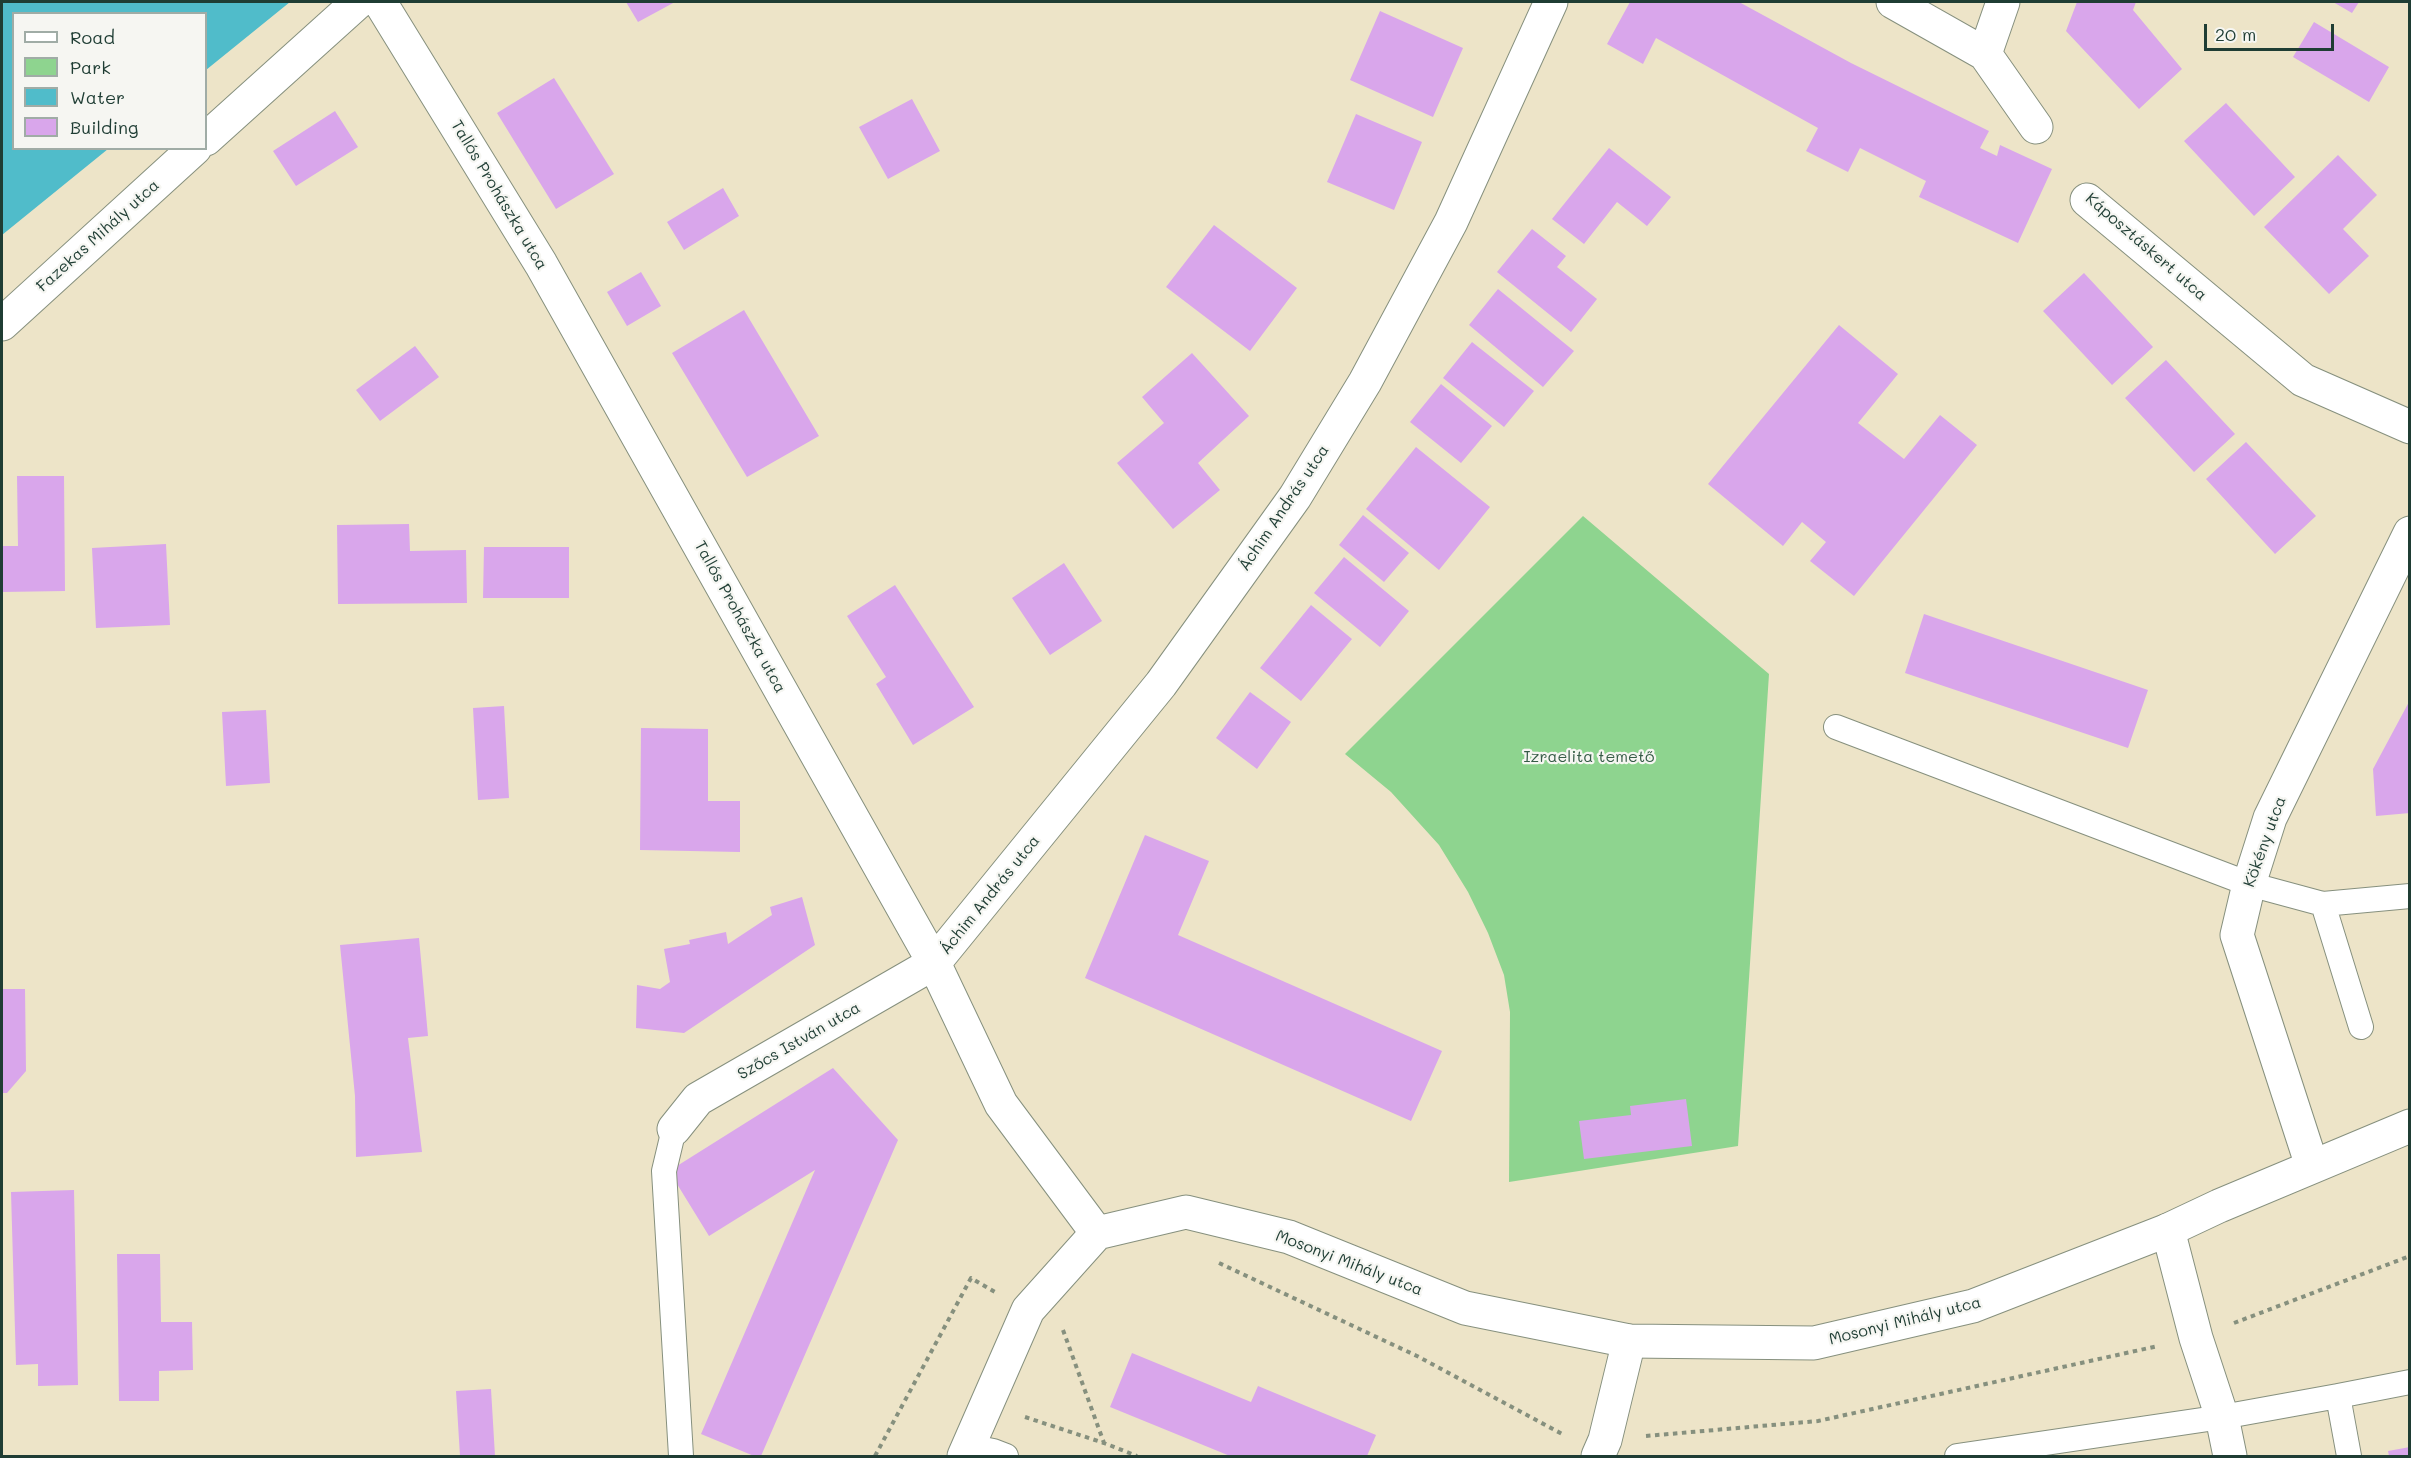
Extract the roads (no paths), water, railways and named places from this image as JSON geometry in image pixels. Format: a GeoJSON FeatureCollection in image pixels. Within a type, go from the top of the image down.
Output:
{"type":"FeatureCollection","features":[{"type":"Feature","properties":{"kind":"street"},"geometry":{"type":"LineString","coordinates":[[207,138],[358,2]]}},
{"type":"Feature","properties":{"kind":"street","name":"Tallós Prohászka utca"},"geometry":{"type":"LineString","coordinates":[[380,2],[541,264],[934,963],[1001,1104],[1097,1233]]}},
{"type":"Feature","properties":{"kind":"street","name":"Áchim András utca"},"geometry":{"type":"LineString","coordinates":[[934,963],[1161,684],[1295,497],[1365,382],[1451,222],[1551,2]]}},
{"type":"Feature","properties":{"kind":"street"},"geometry":{"type":"LineString","coordinates":[[1893,2],[1985,54],[2036,127]]}},
{"type":"Feature","properties":{"kind":"street"},"geometry":{"type":"LineString","coordinates":[[1985,54],[2003,2]]}},
{"type":"Feature","properties":{"kind":"street","name":"Fazekas Mihály utca"},"geometry":{"type":"LineString","coordinates":[[2,324],[193,150]]}},
{"type":"Feature","properties":{"kind":"street","name":"Káposztáskert utca"},"geometry":{"type":"LineString","coordinates":[[2087,200],[2303,380],[2409,427]]}},
{"type":"Feature","properties":{"kind":"street","name":"Kökény utca"},"geometry":{"type":"LineString","coordinates":[[2312,1166],[2237,936],[2249,884],[2270,818],[2409,533]]}},
{"type":"Feature","properties":{"kind":"street","name":"Szőcs István utca"},"geometry":{"type":"LineString","coordinates":[[674,1129],[698,1099],[934,963]]}},
{"type":"Feature","properties":{"kind":"street","name":"Mosonyi Mihály utca"},"geometry":{"type":"LineString","coordinates":[[1097,1233],[1186,1212],[1289,1237],[1465,1308],[1629,1341],[1814,1343],[1973,1306],[2169,1230],[2312,1166],[2409,1126]]}},
{"type":"Feature","properties":{"kind":"street"},"geometry":{"type":"LineString","coordinates":[[2169,1230],[2196,1338],[2222,1417],[2230,1456]]}},
{"type":"Feature","properties":{"kind":"street"},"geometry":{"type":"LineString","coordinates":[[966,1451],[1028,1310],[1097,1233]]}},
{"type":"Feature","properties":{"kind":"street"},"geometry":{"type":"LineString","coordinates":[[1598,1456],[1605,1440],[1629,1341]]}},
{"type":"Feature","properties":{"kind":"lane"},"geometry":{"type":"LineString","coordinates":[[1836,727],[2249,884],[2323,904],[2409,896]]}},
{"type":"Feature","properties":{"kind":"lane"},"geometry":{"type":"LineString","coordinates":[[2323,904],[2361,1027]]}},
{"type":"Feature","properties":{"kind":"lane"},"geometry":{"type":"LineString","coordinates":[[674,1129],[664,1171],[681,1456]]}},
{"type":"Feature","properties":{"kind":"lane"},"geometry":{"type":"LineString","coordinates":[[1957,1456],[2222,1417],[2409,1382]]}},
{"type":"Feature","properties":{"kind":"lane"},"geometry":{"type":"LineString","coordinates":[[2338,1396],[2349,1456]]}},
{"type":"Feature","properties":{"kind":"lane"},"geometry":{"type":"LineString","coordinates":[[966,1451],[993,1451],[1006,1456]]}},
{"type":"Feature","properties":{"kind":"water"},"geometry":{"type":"Polygon","coordinates":[[[2,2],[290,2],[207,69],[207,12],[12,12],[12,150],[107,150],[2,235],[2,2]]]}},
{"type":"Feature","properties":{"kind":"park label","name":"Izraelita temető"},"geometry":{"type":"Point","coordinates":[1589,757]}}]}
